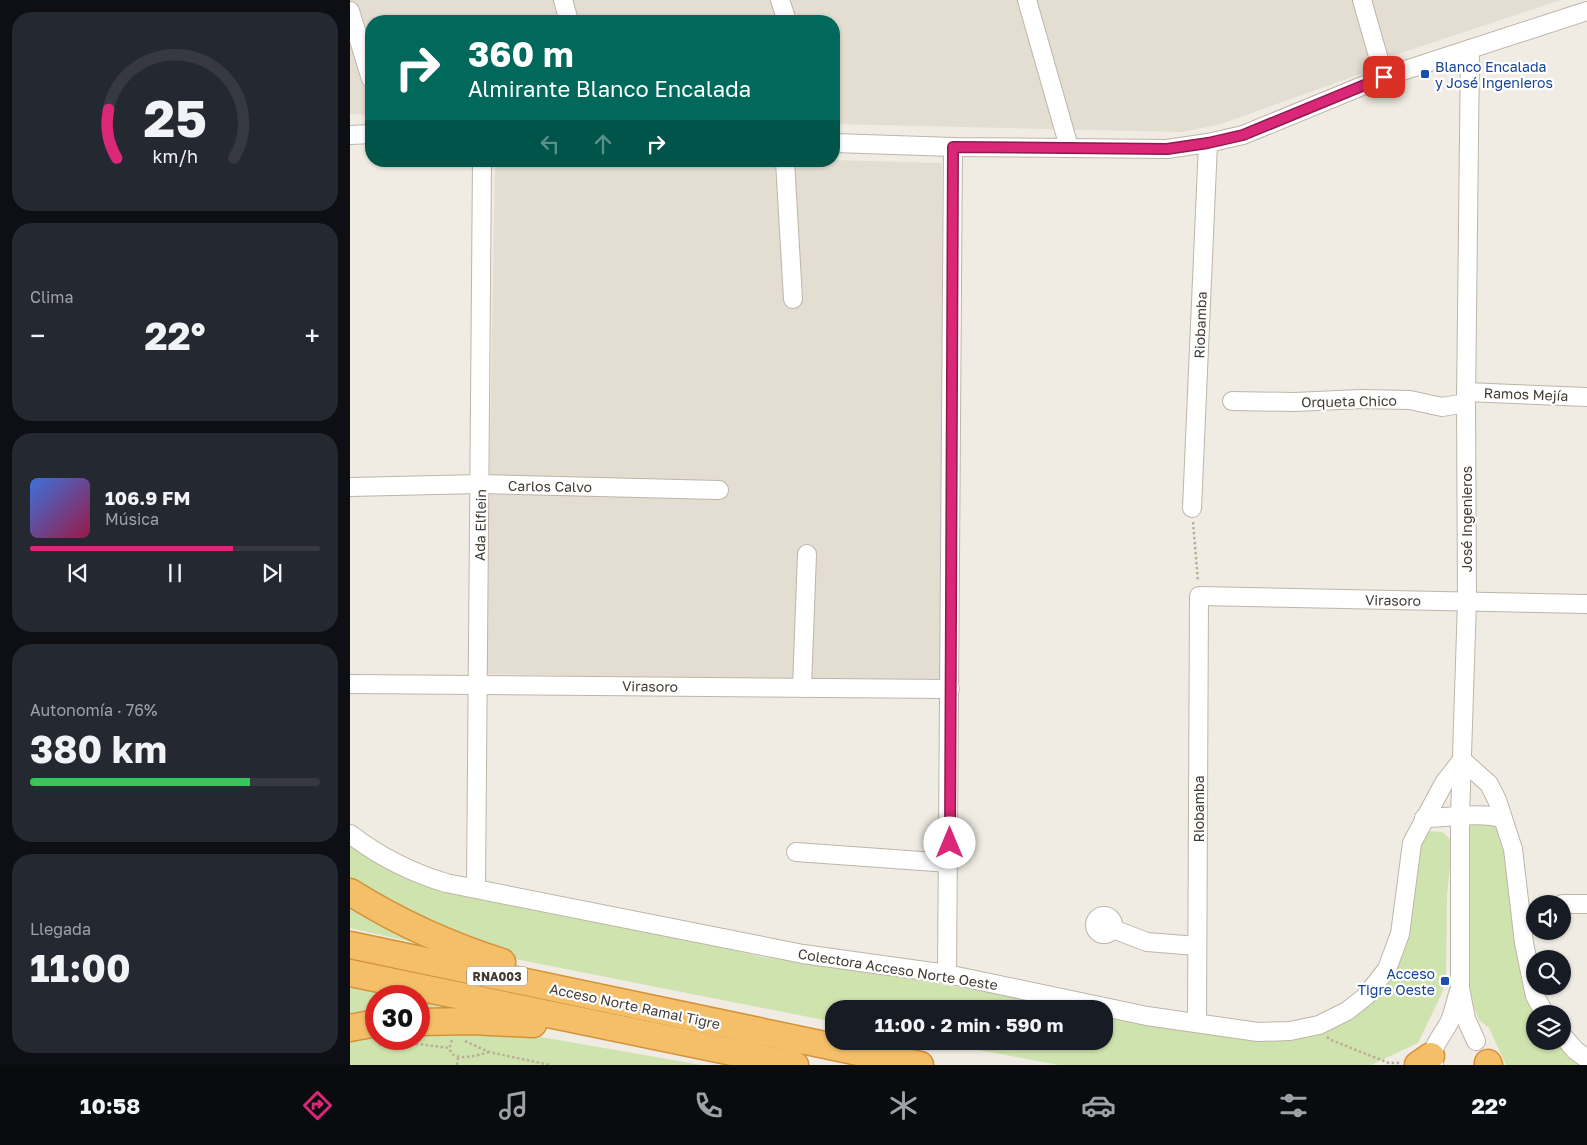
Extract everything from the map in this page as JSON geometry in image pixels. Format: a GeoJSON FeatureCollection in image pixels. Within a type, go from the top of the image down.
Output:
{"type":"FeatureCollection","features":[{"type":"Feature","properties":{"kind":"highway"},"geometry":{"type":"LineString","coordinates":[[350,892],[389,916],[461,949],[643,1008]]}},
{"type":"Feature","properties":{"kind":"highway","name":"Acceso Norte Ramal Tigre"},"geometry":{"type":"LineString","coordinates":[[350,945],[920,1065]]}},
{"type":"Feature","properties":{"kind":"highway","name":"Acceso Norte Ramal Tigre"},"geometry":{"type":"LineString","coordinates":[[350,973],[795,1065]]}},
{"type":"Feature","properties":{"kind":"highway"},"geometry":{"type":"LineString","coordinates":[[430,1022],[589,1023]]}},
{"type":"Feature","properties":{"kind":"highway"},"geometry":{"type":"LineString","coordinates":[[350,1028],[365,1025]]}},
{"type":"Feature","properties":{"kind":"street"},"geometry":{"type":"LineString","coordinates":[[562,0],[567,15]]}},
{"type":"Feature","properties":{"kind":"street"},"geometry":{"type":"LineString","coordinates":[[780,0],[786,15]]}},
{"type":"Feature","properties":{"kind":"street"},"geometry":{"type":"LineString","coordinates":[[1027,0],[1069,147]]}},
{"type":"Feature","properties":{"kind":"street"},"geometry":{"type":"LineString","coordinates":[[1362,0],[1384,77]]}},
{"type":"Feature","properties":{"kind":"street"},"geometry":{"type":"LineString","coordinates":[[350,10],[365,59]]}},
{"type":"Feature","properties":{"kind":"street"},"geometry":{"type":"LineString","coordinates":[[840,142],[953,147],[1167,149],[1208,143],[1243,135],[1384,77],[1587,11]]}},
{"type":"Feature","properties":{"kind":"street","name":"José Ingenieros"},"geometry":{"type":"LineString","coordinates":[[1470,49],[1466,397],[1467,601],[1460,817],[1460,988],[1466,1019],[1476,1041],[1485,1052],[1488,1064]]}},
{"type":"Feature","properties":{"kind":"street"},"geometry":{"type":"LineString","coordinates":[[350,135],[365,134]]}},
{"type":"Feature","properties":{"kind":"street","name":"Riobamba"},"geometry":{"type":"LineString","coordinates":[[1192,508],[1208,143]]}},
{"type":"Feature","properties":{"kind":"street"},"geometry":{"type":"LineString","coordinates":[[947,974],[953,147]]}},
{"type":"Feature","properties":{"kind":"street","name":"Ada Elflein"},"geometry":{"type":"LineString","coordinates":[[476,888],[482,167]]}},
{"type":"Feature","properties":{"kind":"street"},"geometry":{"type":"LineString","coordinates":[[785,167],[793,299]]}},
{"type":"Feature","properties":{"kind":"street","name":"Ramos Mejía"},"geometry":{"type":"LineString","coordinates":[[1466,397],[1587,396]]}},
{"type":"Feature","properties":{"kind":"street","name":"Orqueta Chico"},"geometry":{"type":"LineString","coordinates":[[1232,401],[1410,400],[1442,407],[1466,397]]}},
{"type":"Feature","properties":{"kind":"street","name":"Carlos Calvo"},"geometry":{"type":"LineString","coordinates":[[350,487],[480,484],[720,490]]}},
{"type":"Feature","properties":{"kind":"street"},"geometry":{"type":"LineString","coordinates":[[802,688],[807,554]]}},
{"type":"Feature","properties":{"kind":"street","name":"Riobamba"},"geometry":{"type":"LineString","coordinates":[[1197,1022],[1199,596]]}},
{"type":"Feature","properties":{"kind":"street","name":"Virasoro"},"geometry":{"type":"LineString","coordinates":[[1199,596],[1587,604]]}},
{"type":"Feature","properties":{"kind":"street","name":"Virasoro"},"geometry":{"type":"LineString","coordinates":[[350,684],[950,689]]}},
{"type":"Feature","properties":{"kind":"street"},"geometry":{"type":"LineString","coordinates":[[1462,760],[1489,784],[1513,849],[1526,898]]}},
{"type":"Feature","properties":{"kind":"street","name":"Colectora Acceso Norte Oeste"},"geometry":{"type":"LineString","coordinates":[[350,834],[376,854],[417,875],[591,913],[803,954],[947,974],[1147,1016],[1258,1032],[1290,1032],[1319,1025],[1348,1011],[1366,996],[1388,969],[1400,934],[1412,843],[1444,783],[1462,760]]}},
{"type":"Feature","properties":{"kind":"street"},"geometry":{"type":"LineString","coordinates":[[1424,818],[1482,814],[1494,815],[1503,819]]}},
{"type":"Feature","properties":{"kind":"street"},"geometry":{"type":"LineString","coordinates":[[796,852],[949,863]]}},
{"type":"Feature","properties":{"kind":"street"},"geometry":{"type":"LineString","coordinates":[[1571,904],[1587,904]]}},
{"type":"Feature","properties":{"kind":"street"},"geometry":{"type":"LineString","coordinates":[[1526,924],[1524,943],[1535,996],[1540,1005]]}},
{"type":"Feature","properties":{"kind":"street"},"geometry":{"type":"LineString","coordinates":[[1113,929],[1147,942],[1197,946]]}},
{"type":"Feature","properties":{"kind":"street","name":"José Ingenieros"},"geometry":{"type":"LineString","coordinates":[[1424,1058],[1451,1020],[1460,988]]}},
{"type":"Feature","properties":{"kind":"street"},"geometry":{"type":"LineString","coordinates":[[1424,1058],[1454,1032],[1466,1034],[1476,1041]]}},
{"type":"Feature","properties":{"kind":"street"},"geometry":{"type":"LineString","coordinates":[[1571,1045],[1587,1059]]}},
{"type":"Feature","properties":{"kind":"path"},"geometry":{"type":"LineString","coordinates":[[1192,508],[1199,596]]}},
{"type":"Feature","properties":{"kind":"path"},"geometry":{"type":"LineString","coordinates":[[1319,1025],[1331,1040],[1389,1062],[1424,1058]]}},
{"type":"Feature","properties":{"kind":"path"},"geometry":{"type":"LineString","coordinates":[[456,1036],[451,1040],[450,1048],[452,1054],[458,1058],[472,1058],[489,1052]]}},
{"type":"Feature","properties":{"kind":"path"},"geometry":{"type":"LineString","coordinates":[[464,1040],[489,1052],[550,1065]]}},
{"type":"Feature","properties":{"kind":"path"},"geometry":{"type":"LineString","coordinates":[[430,1045],[450,1048]]}},
{"type":"Feature","properties":{"kind":"path"},"geometry":{"type":"LineString","coordinates":[[457,1065],[458,1058]]}},
{"type":"Feature","properties":{"kind":"shaded area"},"geometry":{"type":"Polygon","coordinates":[[[350,0],[1561,0],[1395,55],[1366,72],[1221,124],[1182,132],[840,124],[840,15],[365,15],[365,115],[350,114],[350,0]]]}},
{"type":"Feature","properties":{"kind":"shaded area"},"geometry":{"type":"Polygon","coordinates":[[[840,160],[942,163],[941,684],[486,674],[495,167],[840,167],[840,160]]]}},
{"type":"Feature","properties":{"kind":"green space"},"geometry":{"type":"Polygon","coordinates":[[[1478,818],[1501,828],[1506,848],[1512,913],[1526,984],[1526,995],[1528,995],[1531,1005],[1526,1005],[1526,1050],[1571,1050],[1587,1065],[1506,1065],[1489,1028],[1479,1020],[1466,987],[1470,824],[1478,818]]]}},
{"type":"Feature","properties":{"kind":"green space"},"geometry":{"type":"Polygon","coordinates":[[[1427,831],[1442,832],[1451,840],[1447,897],[1446,977],[1442,993],[1418,1043],[1371,1065],[1059,1065],[978,1050],[1113,1050],[1113,1014],[1225,1028],[1279,1037],[1315,1034],[1332,1028],[1347,1019],[1373,996],[1384,982],[1402,950],[1410,921],[1418,857],[1427,831]]]}},
{"type":"Feature","properties":{"kind":"green space"},"geometry":{"type":"Polygon","coordinates":[[[350,843],[448,890],[556,915],[672,936],[762,957],[856,969],[1030,1000],[825,1000],[825,1020],[515,959],[458,942],[350,886],[350,843]]]}},
{"type":"Feature","properties":{"kind":"green space"},"geometry":{"type":"Polygon","coordinates":[[[350,899],[451,951],[350,928],[350,899]]]}},
{"type":"Feature","properties":{"kind":"green space"},"geometry":{"type":"Polygon","coordinates":[[[350,985],[365,988],[365,1017],[350,1019],[350,985]]]}},
{"type":"Feature","properties":{"kind":"green space"},"geometry":{"type":"Polygon","coordinates":[[[430,1001],[469,1010],[430,1012],[430,1001]]]}},
{"type":"Feature","properties":{"kind":"green space"},"geometry":{"type":"Polygon","coordinates":[[[430,1032],[530,1035],[701,1065],[350,1065],[350,1034],[365,1033],[365,1050],[430,1050],[430,1032]]]}},
{"type":"Feature","properties":{"kind":"place","name":"Blanco Encalada y José Ingenieros"},"geometry":{"type":"Point","coordinates":[1425,74]}},
{"type":"Feature","properties":{"kind":"place","name":"Acceso Tigre Oeste"},"geometry":{"type":"Point","coordinates":[1445,981]}},
{"type":"Feature","properties":{"kind":"route"},"geometry":{"type":"LineString","coordinates":[[950,843],[953,147],[1167,149],[1208,143],[1243,135],[1384,77]]}}]}
